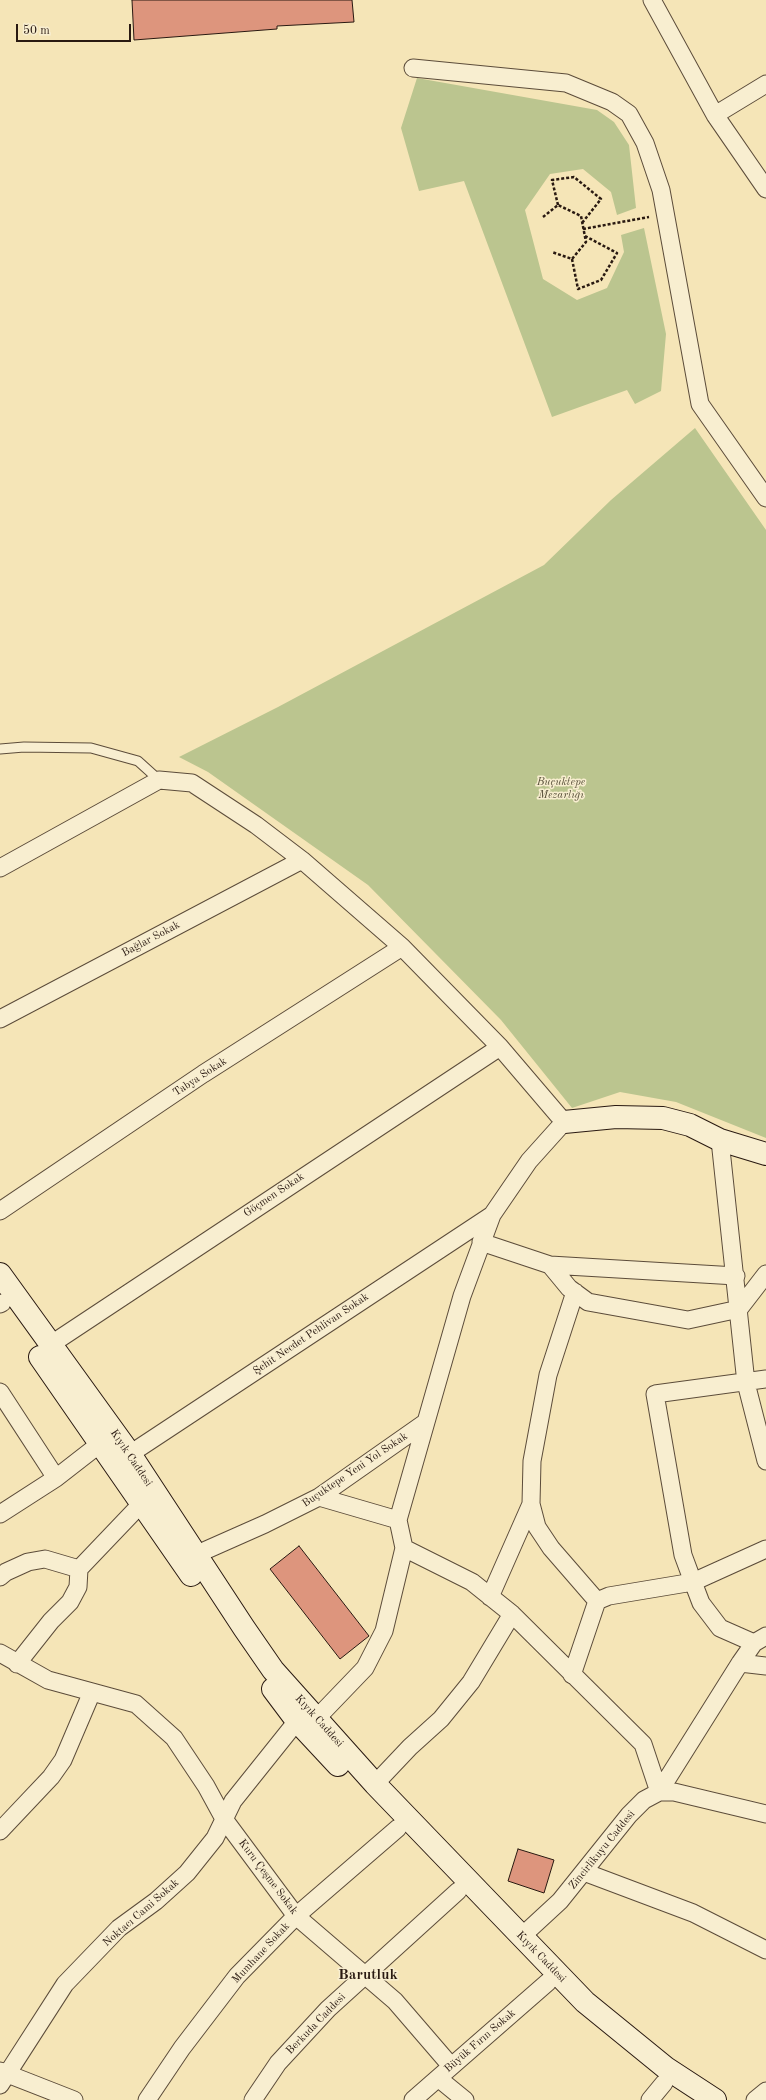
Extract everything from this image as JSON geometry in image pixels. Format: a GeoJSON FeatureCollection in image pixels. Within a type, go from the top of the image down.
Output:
{"type":"FeatureCollection","features":[{"type":"Feature","properties":{"kind":"main road"},"geometry":{"type":"LineString","coordinates":[[564,1122],[616,1117],[663,1118],[690,1125],[720,1140],[766,1154]]}},
{"type":"Feature","properties":{"kind":"main road","name":"Kıyık Caddesi"},"geometry":{"type":"LineString","coordinates":[[0,1274],[50,1345],[123,1460],[195,1555],[273,1670],[306,1724],[375,1784],[585,2002],[666,2068],[715,2100]]}},
{"type":"Feature","properties":{"kind":"main road","name":"Kıyık Caddesi"},"geometry":{"type":"LineString","coordinates":[[1,1303],[101,1443],[123,1460],[142,1503],[229,1632],[306,1724],[398,1828],[458,1891],[612,2045],[689,2100]]}},
{"type":"Feature","properties":{"kind":"street"},"geometry":{"type":"LineString","coordinates":[[652,0],[715,115],[766,189]]}},
{"type":"Feature","properties":{"kind":"street"},"geometry":{"type":"LineString","coordinates":[[413,68],[566,83],[612,102],[629,114],[645,143],[661,190],[700,404],[766,498]]}},
{"type":"Feature","properties":{"kind":"street"},"geometry":{"type":"LineString","coordinates":[[715,115],[766,84]]}},
{"type":"Feature","properties":{"kind":"street"},"geometry":{"type":"LineString","coordinates":[[0,868],[159,780],[192,783],[256,825],[302,860],[402,947],[500,1047],[564,1122],[529,1161],[492,1215],[462,1296],[398,1520],[404,1548],[472,1582],[512,1614],[643,1744],[660,1792]]}},
{"type":"Feature","properties":{"kind":"street","name":"Bağlar Sokak"},"geometry":{"type":"LineString","coordinates":[[0,1019],[302,860]]}},
{"type":"Feature","properties":{"kind":"street","name":"Tabya Sokak"},"geometry":{"type":"LineString","coordinates":[[0,1211],[203,1074],[402,947]]}},
{"type":"Feature","properties":{"kind":"street","name":"Göçmen Sokak"},"geometry":{"type":"LineString","coordinates":[[50,1345],[500,1047]]}},
{"type":"Feature","properties":{"kind":"street"},"geometry":{"type":"LineString","coordinates":[[720,1140],[736,1276],[746,1383],[766,1461]]}},
{"type":"Feature","properties":{"kind":"street","name":"Şehit Necdet Pehlivan Sokak"},"geometry":{"type":"LineString","coordinates":[[123,1460],[492,1215]]}},
{"type":"Feature","properties":{"kind":"street"},"geometry":{"type":"LineString","coordinates":[[481,1242],[550,1266],[736,1276]]}},
{"type":"Feature","properties":{"kind":"street"},"geometry":{"type":"LineString","coordinates":[[550,1266],[569,1288],[588,1302],[688,1320],[739,1309],[766,1274]]}},
{"type":"Feature","properties":{"kind":"street"},"geometry":{"type":"LineString","coordinates":[[575,1292],[548,1375],[532,1462],[531,1504],[537,1527],[551,1548],[597,1601]]}},
{"type":"Feature","properties":{"kind":"street"},"geometry":{"type":"LineString","coordinates":[[660,1792],[740,1663],[760,1639],[720,1628],[701,1603],[692,1582],[683,1555],[655,1394],[746,1383],[766,1379]]}},
{"type":"Feature","properties":{"kind":"street"},"geometry":{"type":"LineString","coordinates":[[0,1392],[56,1478]]}},
{"type":"Feature","properties":{"kind":"street","name":"Buçuktepe Yeni Yol Sokak"},"geometry":{"type":"LineString","coordinates":[[195,1555],[265,1524],[319,1497],[426,1422]]}},
{"type":"Feature","properties":{"kind":"street"},"geometry":{"type":"LineString","coordinates":[[0,1514],[56,1478],[101,1443]]}},
{"type":"Feature","properties":{"kind":"street"},"geometry":{"type":"LineString","coordinates":[[319,1497],[398,1520]]}},
{"type":"Feature","properties":{"kind":"street"},"geometry":{"type":"LineString","coordinates":[[17,1664],[51,1621],[70,1602],[78,1587],[79,1569],[142,1503]]}},
{"type":"Feature","properties":{"kind":"street"},"geometry":{"type":"LineString","coordinates":[[490,1597],[531,1504]]}},
{"type":"Feature","properties":{"kind":"street","name":"Noktacı Cami Sokak"},"geometry":{"type":"LineString","coordinates":[[3,2077],[65,1984],[119,1928],[156,1902],[187,1873],[215,1838],[233,1801],[306,1724],[364,1668],[384,1631],[404,1548]]}},
{"type":"Feature","properties":{"kind":"street"},"geometry":{"type":"LineString","coordinates":[[572,1675],[597,1601],[609,1596],[692,1582],[766,1549]]}},
{"type":"Feature","properties":{"kind":"street"},"geometry":{"type":"LineString","coordinates":[[0,1577],[6,1572],[28,1562],[45,1559],[79,1569]]}},
{"type":"Feature","properties":{"kind":"street"},"geometry":{"type":"LineString","coordinates":[[375,1784],[410,1747],[441,1719],[471,1682],[512,1614]]}},
{"type":"Feature","properties":{"kind":"street","name":"Kuru Çeşme Sokak"},"geometry":{"type":"LineString","coordinates":[[0,1653],[17,1664],[48,1680],[136,1704],[174,1738],[206,1786],[224,1819],[296,1916],[395,2001],[452,2066]]}},
{"type":"Feature","properties":{"kind":"street"},"geometry":{"type":"LineString","coordinates":[[740,1663],[766,1666]]}},
{"type":"Feature","properties":{"kind":"street"},"geometry":{"type":"LineString","coordinates":[[0,1831],[51,1777],[63,1760],[92,1692]]}},
{"type":"Feature","properties":{"kind":"street"},"geometry":{"type":"LineString","coordinates":[[660,1792],[674,1792],[766,1814]]}},
{"type":"Feature","properties":{"kind":"street","name":"Zincirlikuyu Caddesi"},"geometry":{"type":"LineString","coordinates":[[521,1936],[560,1901],[629,1815],[644,1800],[660,1792]]}},
{"type":"Feature","properties":{"kind":"street","name":"Mumhane Sokak"},"geometry":{"type":"LineString","coordinates":[[147,2100],[182,2048],[237,1976],[296,1916],[398,1828]]}},
{"type":"Feature","properties":{"kind":"street"},"geometry":{"type":"LineString","coordinates":[[584,1872],[693,1913],[766,1950]]}},
{"type":"Feature","properties":{"kind":"street","name":"Berkuda Caddesi"},"geometry":{"type":"LineString","coordinates":[[253,2100],[278,2063],[328,2009],[458,1891]]}},
{"type":"Feature","properties":{"kind":"street","name":"Büyük Fırın Sokak"},"geometry":{"type":"LineString","coordinates":[[413,2100],[548,1982]]}},
{"type":"Feature","properties":{"kind":"street"},"geometry":{"type":"LineString","coordinates":[[3,2077],[74,2100]]}},
{"type":"Feature","properties":{"kind":"street"},"geometry":{"type":"LineString","coordinates":[[438,2078],[464,2100]]}},
{"type":"Feature","properties":{"kind":"street"},"geometry":{"type":"LineString","coordinates":[[650,2100],[664,2082]]}},
{"type":"Feature","properties":{"kind":"street"},"geometry":{"type":"LineString","coordinates":[[755,2100],[766,2091]]}},
{"type":"Feature","properties":{"kind":"lane"},"geometry":{"type":"LineString","coordinates":[[0,749],[24,747],[91,748],[138,761],[159,780]]}},
{"type":"Feature","properties":{"kind":"path"},"geometry":{"type":"LineString","coordinates":[[558,205],[552,180],[574,177],[601,199],[582,223]]}},
{"type":"Feature","properties":{"kind":"path"},"geometry":{"type":"LineString","coordinates":[[543,217],[558,205]]}},
{"type":"Feature","properties":{"kind":"path"},"geometry":{"type":"LineString","coordinates":[[558,205],[581,216],[586,242],[572,259]]}},
{"type":"Feature","properties":{"kind":"path"},"geometry":{"type":"LineString","coordinates":[[583,230],[666,213]]}},
{"type":"Feature","properties":{"kind":"path"},"geometry":{"type":"LineString","coordinates":[[572,259],[578,289],[601,280],[617,253],[585,236]]}},
{"type":"Feature","properties":{"kind":"path"},"geometry":{"type":"LineString","coordinates":[[552,252],[572,259]]}},
{"type":"Feature","properties":{"kind":"green space"},"geometry":{"type":"Polygon","coordinates":[[[417,78],[597,110],[614,122],[629,145],[636,208],[617,215],[611,192],[583,169],[550,174],[525,210],[543,279],[577,300],[607,288],[624,252],[621,235],[644,228],[666,334],[661,391],[635,404],[627,390],[552,417],[464,181],[419,191],[401,128],[417,78]]]}},
{"type":"Feature","properties":{"kind":"green space","name":"Buçuktepe Mezarlığı"},"geometry":{"type":"Polygon","coordinates":[[[695,428],[766,530],[766,1138],[676,1102],[620,1092],[572,1108],[501,1020],[368,885],[208,772],[179,757],[278,707],[544,565],[611,500],[695,428]]]}},
{"type":"Feature","properties":{"kind":"building"},"geometry":{"type":"Polygon","coordinates":[[[132,0],[352,0],[354,22],[277,26],[277,29],[134,40],[132,0]]]}},
{"type":"Feature","properties":{"kind":"building"},"geometry":{"type":"Polygon","coordinates":[[[299,1546],[369,1636],[340,1659],[270,1569],[299,1546]]]}},
{"type":"Feature","properties":{"kind":"building"},"geometry":{"type":"Polygon","coordinates":[[[518,1849],[554,1860],[544,1893],[508,1881],[518,1849]]]}},
{"type":"Feature","properties":{"kind":"district","name":"Barutluk"},"geometry":{"type":"Point","coordinates":[368,1975]}}]}
